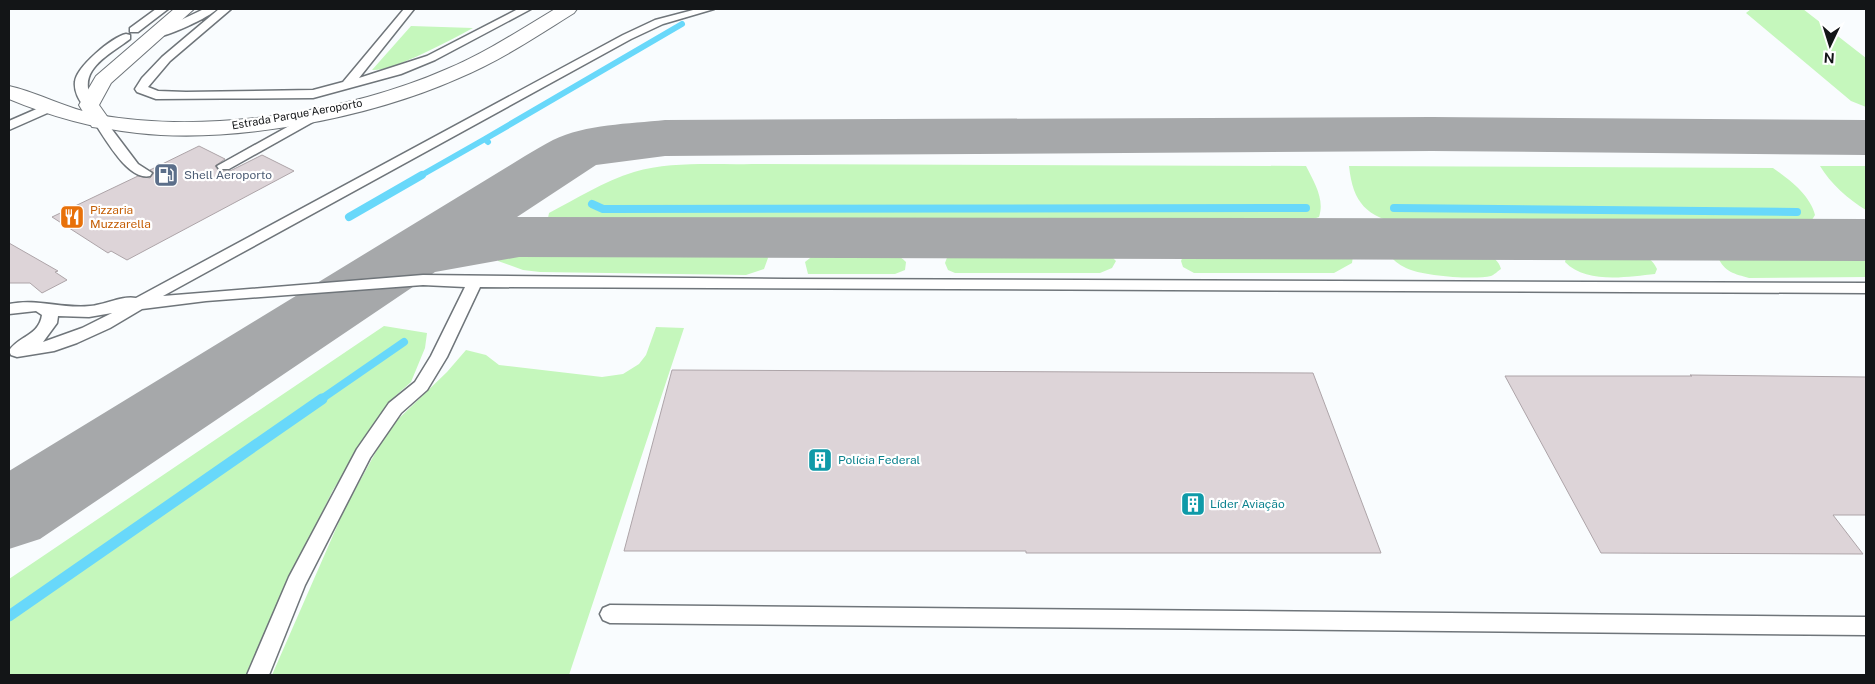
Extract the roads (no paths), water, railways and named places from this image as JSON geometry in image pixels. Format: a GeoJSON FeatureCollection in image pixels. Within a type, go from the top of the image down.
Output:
{"type":"FeatureCollection","features":[{"type":"Feature","properties":{"kind":"main road"},"geometry":{"type":"LineString","coordinates":[[94,113],[103,80],[138,32],[186,9]]}},
{"type":"Feature","properties":{"kind":"main road","name":"Estrada Parque Aeroporto"},"geometry":{"type":"LineString","coordinates":[[9,92],[48,108],[94,113],[170,128],[213,128],[321,112],[384,99],[436,81],[466,67],[568,9]]}},
{"type":"Feature","properties":{"kind":"lane"},"geometry":{"type":"LineString","coordinates":[[138,32],[143,13],[141,9]]}},
{"type":"Feature","properties":{"kind":"lane"},"geometry":{"type":"LineString","coordinates":[[145,173],[133,167],[94,113],[82,94],[81,79],[83,74],[138,32],[163,9]]}},
{"type":"Feature","properties":{"kind":"lane"},"geometry":{"type":"LineString","coordinates":[[138,32],[193,19],[212,9]]}},
{"type":"Feature","properties":{"kind":"lane"},"geometry":{"type":"LineString","coordinates":[[226,9],[155,70],[143,83],[141,89],[156,95],[277,96],[313,94],[397,71],[430,58],[526,9]]}},
{"type":"Feature","properties":{"kind":"lane"},"geometry":{"type":"LineString","coordinates":[[346,86],[409,9]]}},
{"type":"Feature","properties":{"kind":"lane"},"geometry":{"type":"LineString","coordinates":[[11,354],[52,347],[86,335],[152,295],[627,37],[659,22],[709,9]]}},
{"type":"Feature","properties":{"kind":"lane"},"geometry":{"type":"LineString","coordinates":[[9,126],[48,108]]}},
{"type":"Feature","properties":{"kind":"lane"},"geometry":{"type":"LineString","coordinates":[[224,166],[321,112]]}},
{"type":"Feature","properties":{"kind":"lane"},"geometry":{"type":"LineString","coordinates":[[137,304],[225,294],[414,280],[475,282],[1866,288]]}},
{"type":"Feature","properties":{"kind":"lane"},"geometry":{"type":"LineString","coordinates":[[258,675],[296,583],[363,454],[395,408],[421,386],[439,357],[475,282]]}},
{"type":"Feature","properties":{"kind":"lane"},"geometry":{"type":"LineString","coordinates":[[10,308],[26,306],[71,313],[93,312],[152,295]]}},
{"type":"Feature","properties":{"kind":"lane"},"geometry":{"type":"LineString","coordinates":[[11,354],[41,336],[48,328],[51,321],[46,309]]}},
{"type":"Feature","properties":{"kind":"lane"},"geometry":{"type":"LineString","coordinates":[[610,614],[1866,626]]}},
{"type":"Feature","properties":{"kind":"waterway"},"geometry":{"type":"LineString","coordinates":[[485,139],[682,24]]}},
{"type":"Feature","properties":{"kind":"waterway"},"geometry":{"type":"LineString","coordinates":[[420,176],[485,139]]}},
{"type":"Feature","properties":{"kind":"waterway"},"geometry":{"type":"LineString","coordinates":[[485,139],[488,142]]}},
{"type":"Feature","properties":{"kind":"waterway"},"geometry":{"type":"LineString","coordinates":[[349,217],[422,175]]}},
{"type":"Feature","properties":{"kind":"waterway"},"geometry":{"type":"LineString","coordinates":[[592,204],[603,209],[1306,208]]}},
{"type":"Feature","properties":{"kind":"waterway"},"geometry":{"type":"LineString","coordinates":[[1394,208],[1797,212]]}},
{"type":"Feature","properties":{"kind":"waterway"},"geometry":{"type":"LineString","coordinates":[[320,400],[404,342]]}},
{"type":"Feature","properties":{"kind":"waterway"},"geometry":{"type":"LineString","coordinates":[[9,616],[322,399]]}},
{"type":"Feature","properties":{"kind":"place","name":"Shell Aeroporto"},"geometry":{"type":"Point","coordinates":[166,175]}},
{"type":"Feature","properties":{"kind":"place","name":"Pizzaria Muzzarella"},"geometry":{"type":"Point","coordinates":[72,217]}},
{"type":"Feature","properties":{"kind":"place","name":"Polícia Federal"},"geometry":{"type":"Point","coordinates":[820,460]}},
{"type":"Feature","properties":{"kind":"place","name":"Líder Aviação"},"geometry":{"type":"Point","coordinates":[1193,504]}}]}
